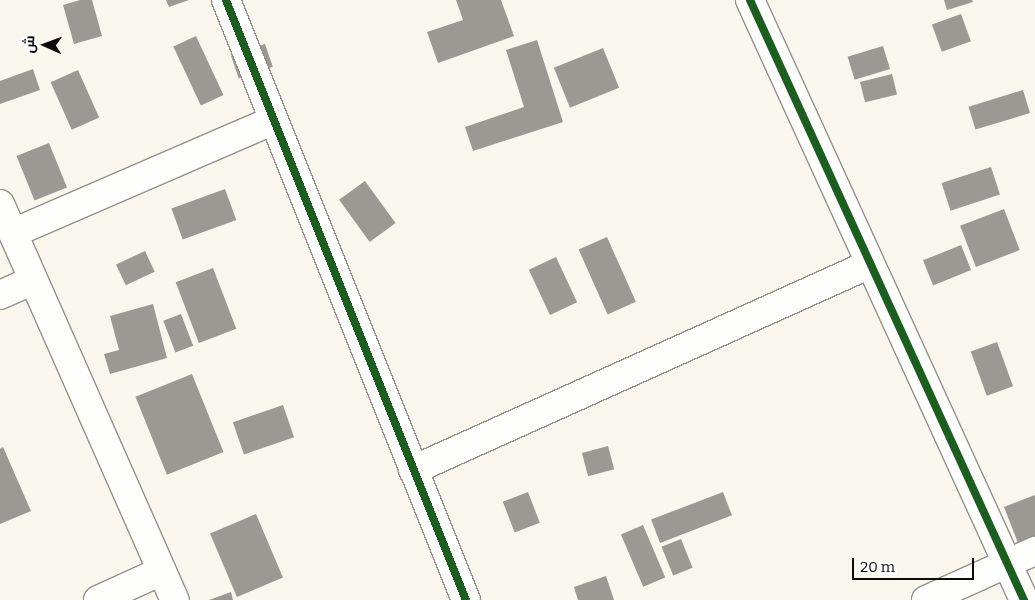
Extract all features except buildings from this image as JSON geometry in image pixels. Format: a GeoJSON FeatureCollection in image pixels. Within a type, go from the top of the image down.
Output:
{"type":"FeatureCollection","features":[{"type":"Feature","properties":{"kind":"street"},"geometry":{"type":"LineString","coordinates":[[226,0],[466,600]]}},
{"type":"Feature","properties":{"kind":"street"},"geometry":{"type":"LineString","coordinates":[[750,0],[1024,600]]}},
{"type":"Feature","properties":{"kind":"street"},"geometry":{"type":"LineString","coordinates":[[13,233],[274,120]]}},
{"type":"Feature","properties":{"kind":"street"},"geometry":{"type":"LineString","coordinates":[[0,204],[175,600]]}},
{"type":"Feature","properties":{"kind":"street"},"geometry":{"type":"LineString","coordinates":[[414,470],[870,264]]}},
{"type":"Feature","properties":{"kind":"street"},"geometry":{"type":"LineString","coordinates":[[0,295],[33,280]]}},
{"type":"Feature","properties":{"kind":"street"},"geometry":{"type":"LineString","coordinates":[[926,600],[1035,552]]}},
{"type":"Feature","properties":{"kind":"street"},"geometry":{"type":"LineString","coordinates":[[98,600],[162,571]]}},
{"type":"Feature","properties":{"kind":"cycle path"},"geometry":{"type":"LineString","coordinates":[[226,0],[466,600]]}},
{"type":"Feature","properties":{"kind":"cycle path"},"geometry":{"type":"LineString","coordinates":[[750,0],[1024,600]]}}]}
